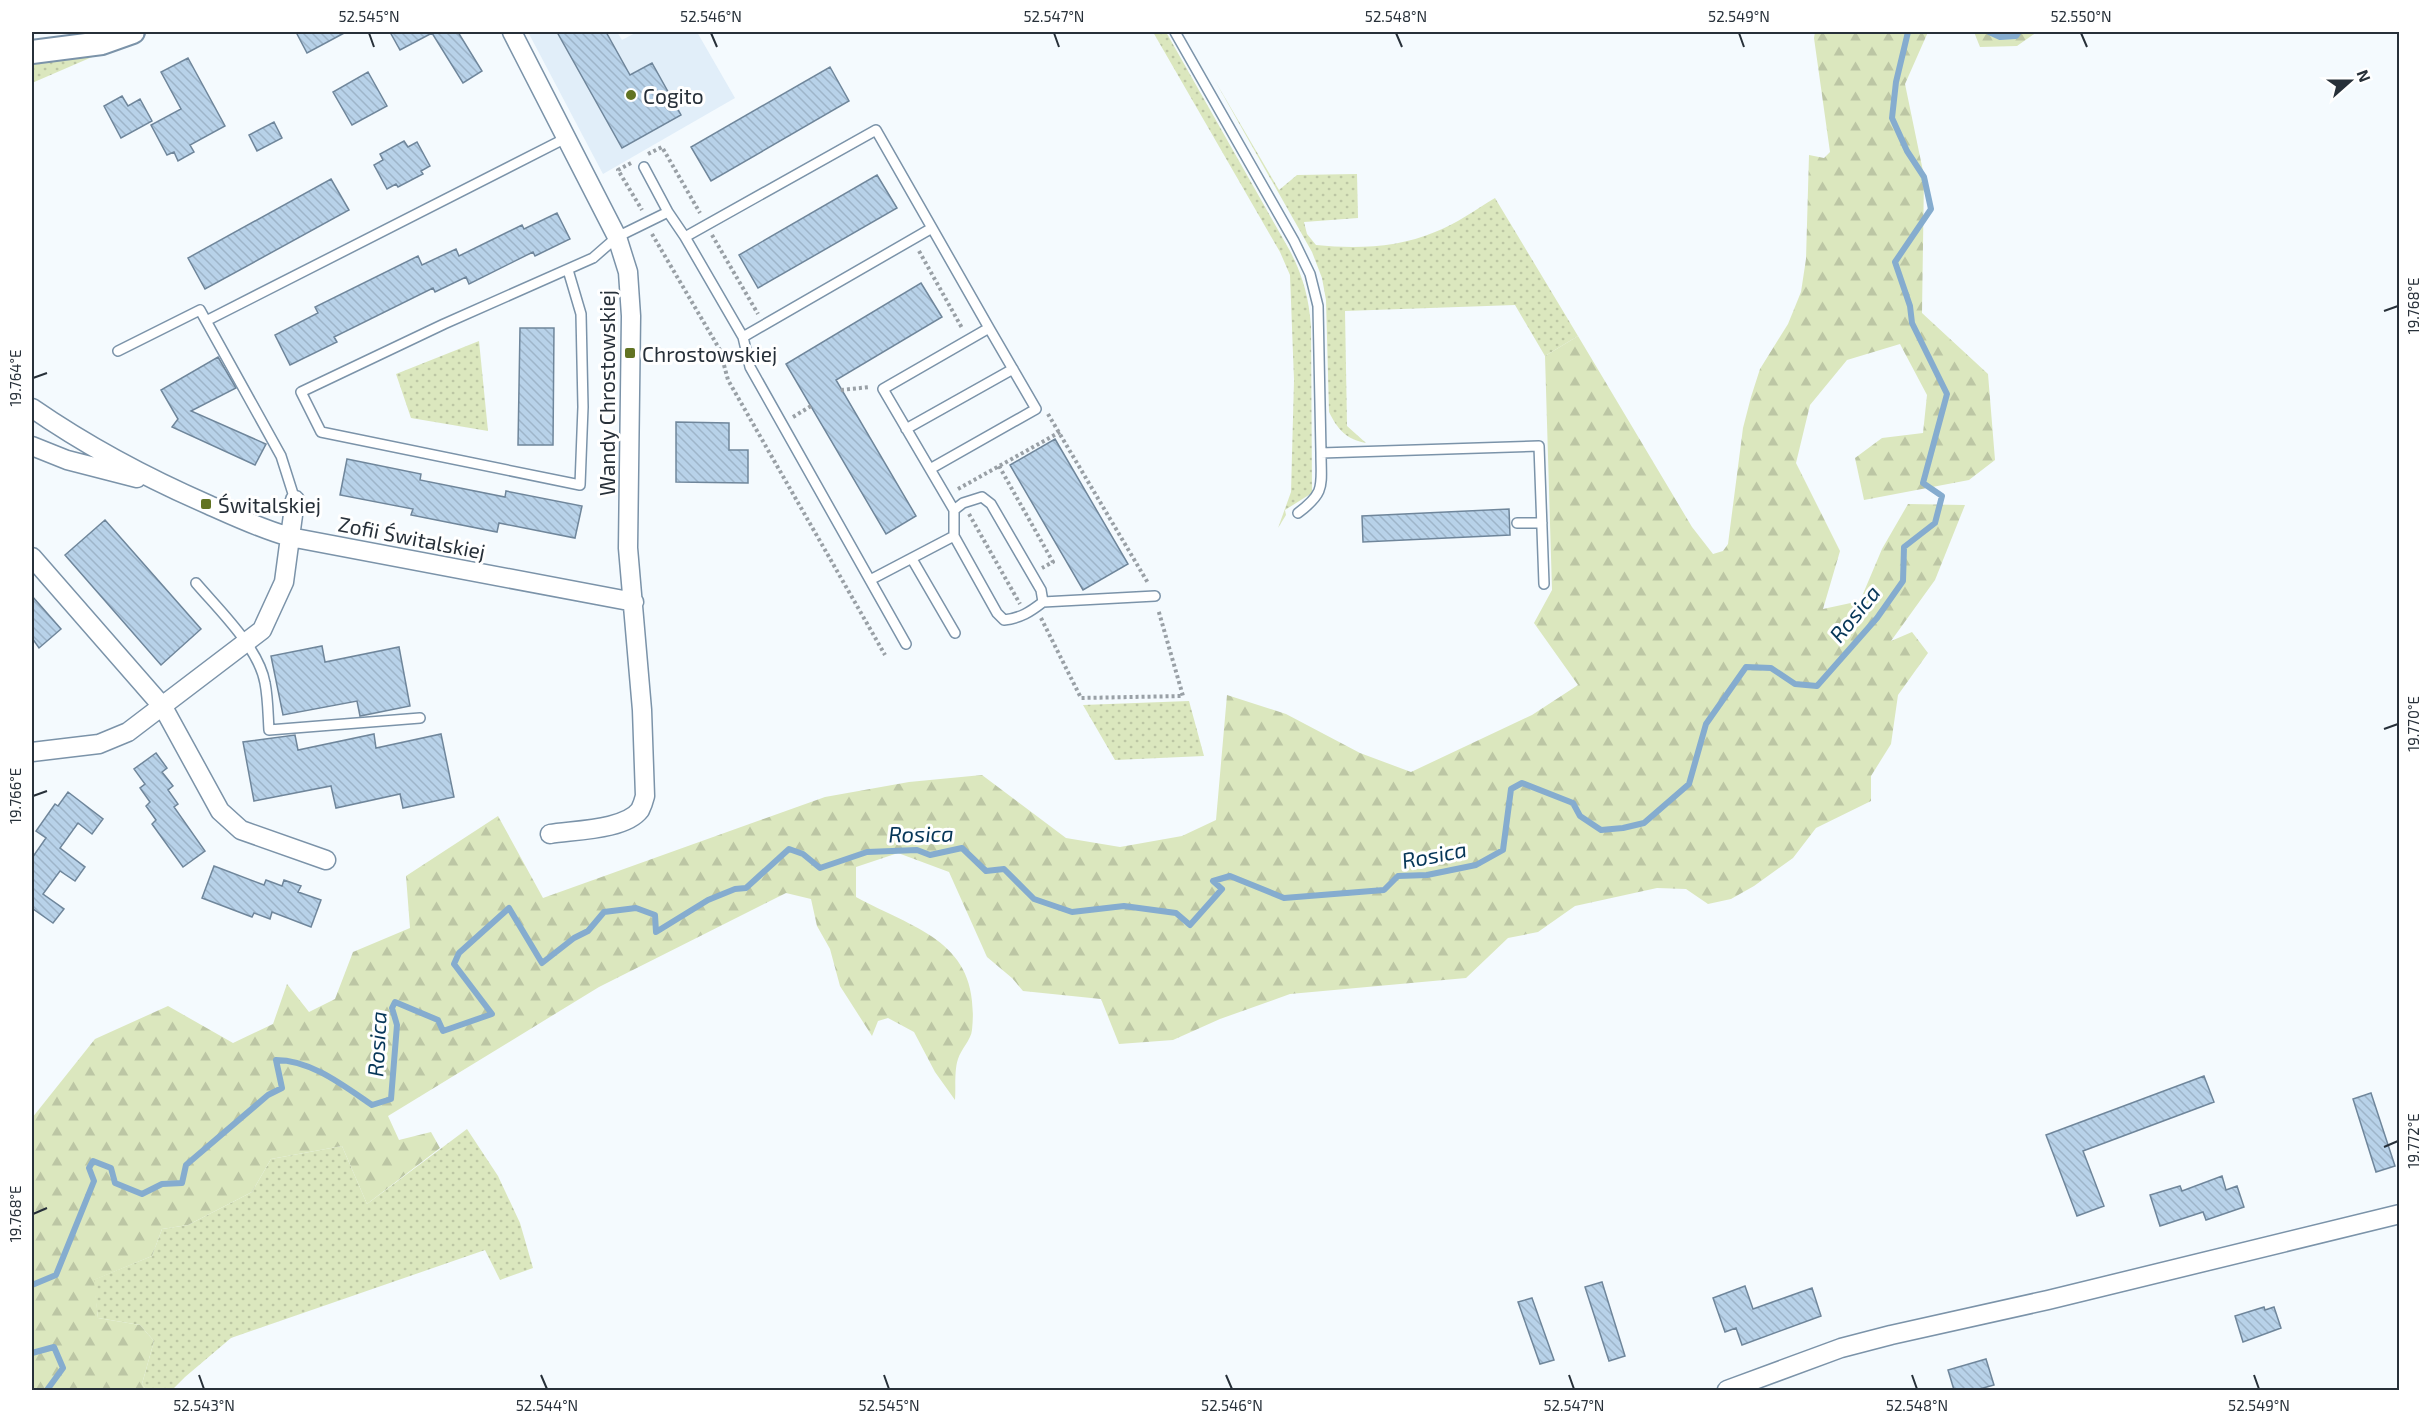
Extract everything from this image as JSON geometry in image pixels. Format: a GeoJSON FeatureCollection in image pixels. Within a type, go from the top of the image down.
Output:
{"type":"FeatureCollection","features":[{"type":"Feature","properties":{"kind":"street"},"geometry":{"type":"LineString","coordinates":[[32,52],[102,43],[133,32]]}},
{"type":"Feature","properties":{"kind":"street","name":"Wandy Chrostowskiej"},"geometry":{"type":"LineString","coordinates":[[512,32],[617,237],[628,272],[631,316],[628,548],[642,710],[645,796],[640,809],[627,820],[614,825],[550,834]]}},
{"type":"Feature","properties":{"kind":"street","name":"Zofii Świtalskiej"},"geometry":{"type":"LineString","coordinates":[[32,408],[60,428],[165,486],[263,530],[634,602]]}},
{"type":"Feature","properties":{"kind":"street"},"geometry":{"type":"LineString","coordinates":[[32,447],[67,460],[165,486]]}},
{"type":"Feature","properties":{"kind":"street"},"geometry":{"type":"LineString","coordinates":[[32,752],[113,740],[163,707],[262,630],[284,582],[295,500]]}},
{"type":"Feature","properties":{"kind":"street"},"geometry":{"type":"LineString","coordinates":[[32,557],[163,707],[220,811],[241,830],[326,860]]}},
{"type":"Feature","properties":{"kind":"street"},"geometry":{"type":"LineString","coordinates":[[1727,1390],[1841,1348],[2400,1214]]}},
{"type":"Feature","properties":{"kind":"lane"},"geometry":{"type":"LineString","coordinates":[[1174,32],[1294,241],[1315,286],[1318,306],[1320,491],[1311,503],[1298,513]]}},
{"type":"Feature","properties":{"kind":"lane"},"geometry":{"type":"LineString","coordinates":[[686,237],[876,130],[1036,409],[930,469]]}},
{"type":"Feature","properties":{"kind":"lane"},"geometry":{"type":"LineString","coordinates":[[206,321],[567,138]]}},
{"type":"Feature","properties":{"kind":"lane"},"geometry":{"type":"LineString","coordinates":[[644,167],[668,212],[686,237],[743,337],[750,367],[906,644]]}},
{"type":"Feature","properties":{"kind":"lane"},"geometry":{"type":"LineString","coordinates":[[568,270],[581,314],[583,406],[580,485],[321,432],[301,392],[444,324],[593,258],[617,237],[668,212]]}},
{"type":"Feature","properties":{"kind":"lane"},"geometry":{"type":"LineString","coordinates":[[743,337],[932,228]]}},
{"type":"Feature","properties":{"kind":"lane"},"geometry":{"type":"LineString","coordinates":[[118,351],[200,310],[281,456],[295,500]]}},
{"type":"Feature","properties":{"kind":"lane"},"geometry":{"type":"LineString","coordinates":[[989,328],[883,389],[954,510],[954,536],[998,613],[1004,620],[1023,616],[1043,602],[1155,596]]}},
{"type":"Feature","properties":{"kind":"lane"},"geometry":{"type":"LineString","coordinates":[[906,429],[1013,369]]}},
{"type":"Feature","properties":{"kind":"lane"},"geometry":{"type":"LineString","coordinates":[[1321,453],[1539,446],[1544,584]]}},
{"type":"Feature","properties":{"kind":"lane"},"geometry":{"type":"LineString","coordinates":[[954,510],[973,498],[981,497],[991,504],[1041,590],[1043,602]]}},
{"type":"Feature","properties":{"kind":"lane"},"geometry":{"type":"LineString","coordinates":[[1517,524],[1542,523]]}},
{"type":"Feature","properties":{"kind":"lane"},"geometry":{"type":"LineString","coordinates":[[870,580],[954,536]]}},
{"type":"Feature","properties":{"kind":"lane"},"geometry":{"type":"LineString","coordinates":[[912,559],[955,633]]}},
{"type":"Feature","properties":{"kind":"lane"},"geometry":{"type":"LineString","coordinates":[[196,583],[246,643],[259,664],[266,683],[268,730],[420,718]]}},
{"type":"Feature","properties":{"kind":"path"},"geometry":{"type":"LineString","coordinates":[[644,156],[662,147],[758,314],[762,327]]}},
{"type":"Feature","properties":{"kind":"path"},"geometry":{"type":"LineString","coordinates":[[635,161],[618,170],[642,211],[636,214]]}},
{"type":"Feature","properties":{"kind":"path"},"geometry":{"type":"LineString","coordinates":[[641,235],[651,232],[715,341],[728,380],[885,656]]}},
{"type":"Feature","properties":{"kind":"path"},"geometry":{"type":"LineString","coordinates":[[912,240],[965,333]]}},
{"type":"Feature","properties":{"kind":"path"},"geometry":{"type":"LineString","coordinates":[[758,314],[765,314]]}},
{"type":"Feature","properties":{"kind":"path"},"geometry":{"type":"LineString","coordinates":[[841,390],[871,387],[880,381]]}},
{"type":"Feature","properties":{"kind":"path"},"geometry":{"type":"LineString","coordinates":[[871,387],[876,397]]}},
{"type":"Feature","properties":{"kind":"path"},"geometry":{"type":"LineString","coordinates":[[791,418],[811,406]]}},
{"type":"Feature","properties":{"kind":"path"},"geometry":{"type":"LineString","coordinates":[[952,483],[956,490],[1060,432]]}},
{"type":"Feature","properties":{"kind":"path"},"geometry":{"type":"LineString","coordinates":[[999,466],[1053,562],[1031,574]]}},
{"type":"Feature","properties":{"kind":"shaded area"},"geometry":{"type":"Polygon","coordinates":[[[528,32],[617,32],[622,40],[637,32],[697,32],[735,98],[603,174],[528,32]]]}},
{"type":"Feature","properties":{"kind":"green space"},"geometry":{"type":"Polygon","coordinates":[[[1153,32],[1166,32],[1290,251],[1305,287],[1311,326],[1312,493],[1285,510],[1286,515],[1278,528],[1291,492],[1294,380],[1290,275],[1280,252],[1153,32]]]}},
{"type":"Feature","properties":{"kind":"green space"},"geometry":{"type":"Polygon","coordinates":[[[1815,32],[1928,32],[1905,84],[1924,176],[1922,313],[1988,374],[1995,460],[1969,480],[1864,500],[1855,458],[1882,438],[1923,433],[1927,395],[1900,344],[1847,360],[1810,405],[1796,463],[1840,551],[1823,609],[1860,601],[1882,549],[1908,504],[1965,505],[1935,580],[1891,641],[1912,632],[1928,653],[1898,695],[1891,744],[1871,776],[1871,801],[1816,828],[1793,858],[1754,886],[1731,899],[1708,904],[1686,889],[1657,888],[1575,906],[1538,932],[1508,938],[1466,978],[1290,994],[1220,1019],[1173,1040],[1119,1044],[1101,999],[1023,991],[1012,978],[987,957],[949,872],[898,853],[856,867],[856,897],[923,931],[941,943],[956,958],[967,977],[972,1000],[972,1030],[959,1055],[955,1100],[935,1072],[914,1032],[888,1018],[878,1021],[872,1036],[840,986],[830,949],[817,926],[811,899],[786,893],[599,987],[388,1116],[399,1140],[431,1132],[440,1148],[367,1204],[342,1146],[271,1159],[252,1192],[188,1225],[162,1229],[152,1256],[94,1280],[98,1318],[140,1325],[154,1341],[142,1384],[146,1390],[32,1390],[32,1118],[95,1039],[168,1006],[233,1043],[273,1024],[287,984],[309,1012],[335,999],[353,952],[410,928],[406,876],[498,816],[543,898],[825,797],[909,782],[982,775],[1066,838],[1120,847],[1182,836],[1216,820],[1227,695],[1286,714],[1360,753],[1411,772],[1532,715],[1578,685],[1534,623],[1552,590],[1545,356],[1578,336],[1692,527],[1713,554],[1723,551],[1728,544],[1743,428],[1751,397],[1760,369],[1788,324],[1801,292],[1806,259],[1809,155],[1824,158],[1830,152],[1815,32]]]}},
{"type":"Feature","properties":{"kind":"green space"},"geometry":{"type":"Polygon","coordinates":[[[1974,32],[2037,32],[2017,46],[1980,47],[1974,32]]]}},
{"type":"Feature","properties":{"kind":"green space"},"geometry":{"type":"Polygon","coordinates":[[[99,54],[32,83],[32,62],[99,54]]]}},
{"type":"Feature","properties":{"kind":"green space"},"geometry":{"type":"Polygon","coordinates":[[[1214,79],[1279,190],[1297,175],[1357,174],[1358,218],[1304,222],[1307,234],[1316,245],[1361,247],[1406,241],[1443,229],[1495,198],[1578,336],[1545,356],[1515,305],[1345,311],[1347,426],[1366,443],[1348,436],[1339,429],[1329,412],[1326,300],[1322,278],[1312,252],[1214,79]]]}},
{"type":"Feature","properties":{"kind":"green space"},"geometry":{"type":"Polygon","coordinates":[[[479,341],[488,431],[411,418],[396,374],[479,341]]]}},
{"type":"Feature","properties":{"kind":"green space"},"geometry":{"type":"Polygon","coordinates":[[[1189,701],[1204,756],[1115,760],[1083,705],[1189,701]]]}},
{"type":"Feature","properties":{"kind":"green space"},"geometry":{"type":"Polygon","coordinates":[[[467,1129],[498,1176],[520,1223],[533,1268],[500,1280],[485,1250],[231,1338],[172,1390],[146,1390],[142,1384],[154,1341],[140,1325],[98,1318],[93,1280],[152,1256],[162,1229],[188,1225],[252,1192],[271,1159],[342,1146],[367,1204],[467,1129]]]}},
{"type":"Feature","properties":{"kind":"building"},"geometry":{"type":"Polygon","coordinates":[[[296,32],[346,32],[307,53],[296,32]]]}},
{"type":"Feature","properties":{"kind":"building"},"geometry":{"type":"Polygon","coordinates":[[[390,32],[458,32],[482,71],[463,83],[432,33],[400,50],[390,32]]]}},
{"type":"Feature","properties":{"kind":"building","name":"Cogito"},"geometry":{"type":"Polygon","coordinates":[[[557,32],[606,32],[630,75],[652,63],[681,115],[622,148],[557,32]]]}},
{"type":"Feature","properties":{"kind":"building"},"geometry":{"type":"Polygon","coordinates":[[[188,58],[225,126],[190,145],[194,152],[178,161],[174,152],[167,155],[151,125],[181,109],[161,72],[188,58]]]}},
{"type":"Feature","properties":{"kind":"building"},"geometry":{"type":"Polygon","coordinates":[[[830,67],[849,101],[711,181],[691,147],[830,67]]]}},
{"type":"Feature","properties":{"kind":"building"},"geometry":{"type":"Polygon","coordinates":[[[368,72],[387,106],[352,125],[333,92],[368,72]]]}},
{"type":"Feature","properties":{"kind":"building"},"geometry":{"type":"Polygon","coordinates":[[[122,96],[128,106],[140,99],[152,121],[121,138],[104,106],[122,96]]]}},
{"type":"Feature","properties":{"kind":"building"},"geometry":{"type":"Polygon","coordinates":[[[274,122],[282,138],[257,151],[249,135],[274,122]]]}},
{"type":"Feature","properties":{"kind":"building"},"geometry":{"type":"Polygon","coordinates":[[[404,141],[408,147],[417,142],[430,166],[421,171],[423,174],[398,187],[396,184],[387,189],[374,165],[383,160],[380,154],[404,141]]]}},
{"type":"Feature","properties":{"kind":"building"},"geometry":{"type":"Polygon","coordinates":[[[877,175],[897,208],[758,288],[739,255],[877,175]]]}},
{"type":"Feature","properties":{"kind":"building"},"geometry":{"type":"Polygon","coordinates":[[[331,179],[349,210],[205,289],[188,258],[331,179]]]}},
{"type":"Feature","properties":{"kind":"building"},"geometry":{"type":"Polygon","coordinates":[[[557,213],[570,239],[535,256],[533,252],[469,284],[466,277],[435,292],[433,288],[334,337],[337,342],[290,365],[275,335],[318,313],[315,307],[418,256],[422,265],[456,249],[459,256],[522,225],[524,229],[557,213]]]}},
{"type":"Feature","properties":{"kind":"building"},"geometry":{"type":"Polygon","coordinates":[[[921,283],[942,317],[836,380],[916,516],[886,534],[786,364],[921,283]]]}},
{"type":"Feature","properties":{"kind":"building"},"geometry":{"type":"Polygon","coordinates":[[[520,328],[554,328],[553,445],[518,445],[520,328]]]}},
{"type":"Feature","properties":{"kind":"building"},"geometry":{"type":"Polygon","coordinates":[[[218,357],[236,388],[191,411],[266,444],[255,465],[172,427],[178,419],[161,390],[218,357]]]}},
{"type":"Feature","properties":{"kind":"building"},"geometry":{"type":"Polygon","coordinates":[[[676,422],[729,423],[729,450],[748,450],[748,483],[676,482],[676,422]]]}},
{"type":"Feature","properties":{"kind":"building"},"geometry":{"type":"Polygon","coordinates":[[[1055,439],[1128,564],[1083,590],[1010,465],[1055,439]]]}},
{"type":"Feature","properties":{"kind":"building"},"geometry":{"type":"Polygon","coordinates":[[[347,459],[421,474],[420,480],[505,497],[506,491],[582,506],[575,538],[499,523],[497,532],[411,515],[413,509],[340,495],[347,459]]]}},
{"type":"Feature","properties":{"kind":"building"},"geometry":{"type":"Polygon","coordinates":[[[1509,509],[1510,535],[1363,542],[1362,516],[1509,509]]]}},
{"type":"Feature","properties":{"kind":"building"},"geometry":{"type":"Polygon","coordinates":[[[105,520],[201,629],[161,665],[65,555],[105,520]]]}},
{"type":"Feature","properties":{"kind":"building"},"geometry":{"type":"Polygon","coordinates":[[[32,596],[61,629],[39,648],[32,638],[32,596]]]}},
{"type":"Feature","properties":{"kind":"building"},"geometry":{"type":"Polygon","coordinates":[[[322,646],[325,662],[399,647],[410,706],[360,716],[357,701],[283,715],[271,656],[322,646]]]}},
{"type":"Feature","properties":{"kind":"building"},"geometry":{"type":"Polygon","coordinates":[[[374,734],[376,748],[441,734],[454,797],[403,808],[400,794],[336,808],[331,786],[254,801],[243,742],[295,735],[298,750],[374,734]]]}},
{"type":"Feature","properties":{"kind":"building"},"geometry":{"type":"Polygon","coordinates":[[[156,753],[167,768],[162,772],[173,786],[168,790],[178,804],[174,807],[205,851],[183,867],[152,824],[156,820],[146,806],[150,802],[140,788],[145,784],[134,769],[156,753]]]}},
{"type":"Feature","properties":{"kind":"building"},"geometry":{"type":"Polygon","coordinates":[[[68,792],[103,819],[92,834],[78,823],[60,848],[85,867],[75,881],[60,871],[43,894],[64,909],[53,923],[32,910],[32,858],[46,838],[36,831],[55,804],[58,806],[68,792]]]}},
{"type":"Feature","properties":{"kind":"building"},"geometry":{"type":"Polygon","coordinates":[[[214,866],[264,885],[266,880],[282,886],[284,880],[301,886],[298,892],[321,900],[311,927],[272,912],[270,919],[254,913],[252,917],[202,898],[214,866]]]}},
{"type":"Feature","properties":{"kind":"building"},"geometry":{"type":"Polygon","coordinates":[[[2204,1076],[2214,1102],[2083,1151],[2104,1206],[2077,1216],[2046,1135],[2204,1076]]]}},
{"type":"Feature","properties":{"kind":"building"},"geometry":{"type":"Polygon","coordinates":[[[2371,1093],[2395,1166],[2376,1172],[2353,1099],[2371,1093]]]}},
{"type":"Feature","properties":{"kind":"building"},"geometry":{"type":"Polygon","coordinates":[[[2222,1176],[2226,1190],[2237,1186],[2244,1207],[2206,1220],[2203,1212],[2160,1226],[2150,1195],[2180,1186],[2182,1191],[2222,1176]]]}},
{"type":"Feature","properties":{"kind":"building"},"geometry":{"type":"Polygon","coordinates":[[[1602,1282],[1625,1356],[1609,1361],[1585,1287],[1602,1282]]]}},
{"type":"Feature","properties":{"kind":"building"},"geometry":{"type":"Polygon","coordinates":[[[1745,1286],[1753,1309],[1812,1288],[1821,1316],[1742,1345],[1736,1328],[1725,1332],[1713,1298],[1745,1286]]]}},
{"type":"Feature","properties":{"kind":"building"},"geometry":{"type":"Polygon","coordinates":[[[1532,1298],[1554,1360],[1540,1364],[1518,1302],[1532,1298]]]}},
{"type":"Feature","properties":{"kind":"building"},"geometry":{"type":"Polygon","coordinates":[[[2264,1307],[2265,1310],[2274,1307],[2281,1328],[2243,1342],[2235,1316],[2264,1307]]]}},
{"type":"Feature","properties":{"kind":"building"},"geometry":{"type":"Polygon","coordinates":[[[1986,1359],[1994,1385],[1976,1390],[1954,1390],[1948,1370],[1986,1359]]]}},
{"type":"Feature","properties":{"kind":"waterway","name":"Rosica"},"geometry":{"type":"LineString","coordinates":[[32,1285],[56,1275],[94,1181],[89,1168],[93,1161],[111,1168],[115,1183],[142,1194],[162,1184],[182,1183],[186,1165],[268,1095],[282,1088],[276,1060],[302,1064],[327,1075],[372,1105],[391,1099],[397,1025],[392,1008],[395,1002],[438,1020],[443,1031],[492,1014],[454,964],[459,953],[509,908],[542,963],[574,938],[588,931],[604,912],[636,908],[655,915],[656,932],[708,900],[735,889],[746,888],[789,849],[803,854],[820,868],[867,852],[917,850],[930,855],[962,848],[986,871],[1004,869],[1034,899],[1072,912],[1124,906],[1176,913],[1190,925],[1222,889],[1213,881],[1230,876],[1284,898],[1384,890],[1398,876],[1427,875],[1476,865],[1503,850],[1511,789],[1522,783],[1573,803],[1580,816],[1601,830],[1644,823],[1689,784],[1706,724],[1746,667],[1771,668],[1795,684],[1817,686],[1877,618],[1903,581],[1904,547],[1935,523],[1942,496],[1923,483],[1947,394],[1912,323],[1910,306],[1895,262],[1931,209],[1924,177],[1907,151],[1892,118],[1896,82],[1908,32]]}},
{"type":"Feature","properties":{"kind":"waterway","name":"Rosica"},"geometry":{"type":"LineString","coordinates":[[1989,32],[2000,37],[2016,36],[2019,32]]}},
{"type":"Feature","properties":{"kind":"waterway","name":"Rosica"},"geometry":{"type":"LineString","coordinates":[[32,1353],[54,1347],[63,1368],[47,1390]]}},
{"type":"Feature","properties":{"kind":"place","name":"Cogito"},"geometry":{"type":"Point","coordinates":[631,95]}},
{"type":"Feature","properties":{"kind":"place","name":"Chrostowskiej"},"geometry":{"type":"Point","coordinates":[630,353]}},
{"type":"Feature","properties":{"kind":"place","name":"Świtalskiej"},"geometry":{"type":"Point","coordinates":[206,504]}}]}
